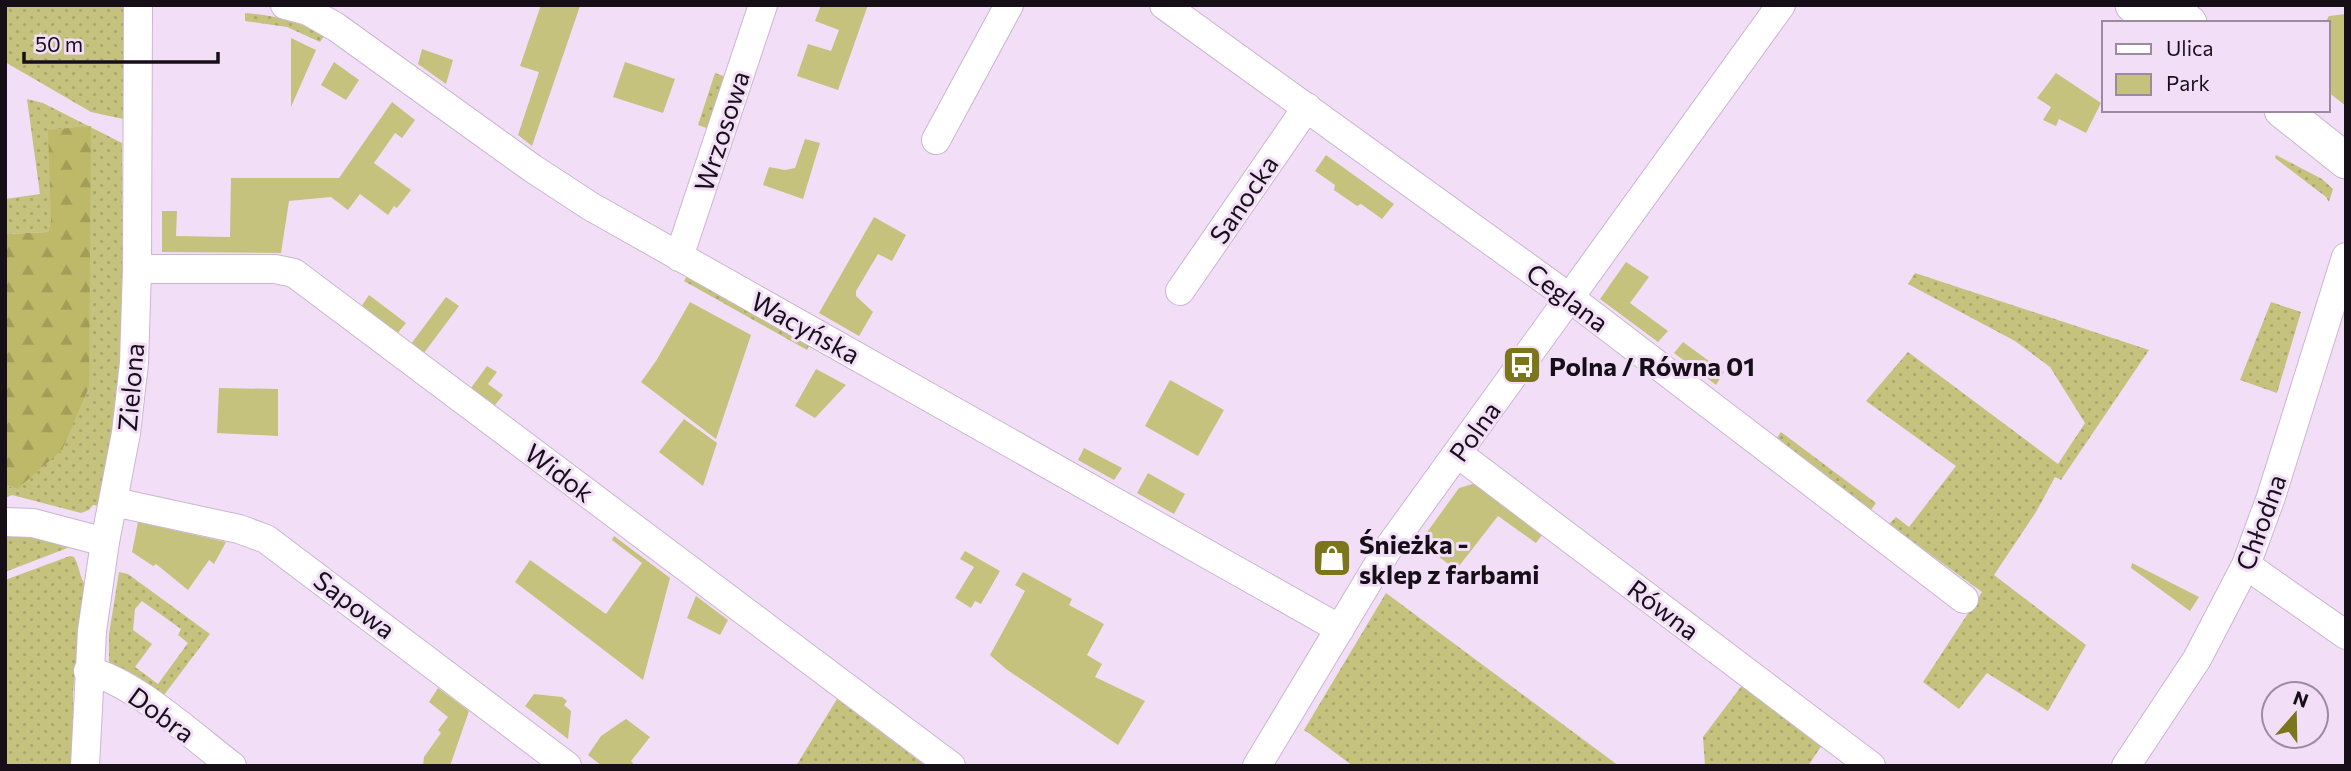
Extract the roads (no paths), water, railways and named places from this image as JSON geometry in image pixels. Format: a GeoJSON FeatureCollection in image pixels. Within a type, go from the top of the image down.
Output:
{"type":"FeatureCollection","features":[{"type":"Feature","properties":{"kind":"street","name":"Zielona"},"geometry":{"type":"LineString","coordinates":[[85,766],[88,671],[105,542],[126,433],[134,363],[138,5]]}},
{"type":"Feature","properties":{"kind":"street","name":"Wacyńska"},"geometry":{"type":"LineString","coordinates":[[285,5],[308,11],[336,27],[569,193],[1340,629]]}},
{"type":"Feature","properties":{"kind":"street","name":"Wrzosowa"},"geometry":{"type":"LineString","coordinates":[[679,257],[763,5]]}},
{"type":"Feature","properties":{"kind":"street"},"geometry":{"type":"LineString","coordinates":[[936,141],[1009,5]]}},
{"type":"Feature","properties":{"kind":"street","name":"Ceglana"},"geometry":{"type":"LineString","coordinates":[[1164,5],[1570,298],[1964,599]]}},
{"type":"Feature","properties":{"kind":"street","name":"Polna"},"geometry":{"type":"LineString","coordinates":[[1257,766],[1387,550],[1781,5]]}},
{"type":"Feature","properties":{"kind":"street"},"geometry":{"type":"LineString","coordinates":[[2133,5],[2153,21]]}},
{"type":"Feature","properties":{"kind":"street"},"geometry":{"type":"LineString","coordinates":[[2167,5],[2187,21]]}},
{"type":"Feature","properties":{"kind":"street","name":"Sanocka"},"geometry":{"type":"LineString","coordinates":[[1180,291],[1307,107]]}},
{"type":"Feature","properties":{"kind":"street"},"geometry":{"type":"LineString","coordinates":[[2285,112],[2346,161]]}},
{"type":"Feature","properties":{"kind":"street","name":"Chłodna"},"geometry":{"type":"LineString","coordinates":[[2126,766],[2197,659],[2246,565],[2271,497],[2346,257]]}},
{"type":"Feature","properties":{"kind":"street","name":"Widok"},"geometry":{"type":"LineString","coordinates":[[137,269],[275,269],[294,273],[951,766]]}},
{"type":"Feature","properties":{"kind":"street","name":"Równa"},"geometry":{"type":"LineString","coordinates":[[1457,453],[1871,766]]}},
{"type":"Feature","properties":{"kind":"street","name":"Sapowa"},"geometry":{"type":"LineString","coordinates":[[114,502],[239,529],[265,539],[567,766]]}},
{"type":"Feature","properties":{"kind":"street"},"geometry":{"type":"LineString","coordinates":[[5,522],[33,523],[105,542]]}},
{"type":"Feature","properties":{"kind":"street"},"geometry":{"type":"LineString","coordinates":[[2246,565],[2346,635]]}},
{"type":"Feature","properties":{"kind":"street","name":"Dobra"},"geometry":{"type":"LineString","coordinates":[[88,671],[103,674],[132,691],[232,766]]}},
{"type":"Feature","properties":{"kind":"place","name":"Polna / Równa 01"},"geometry":{"type":"Point","coordinates":[1522,365]}},
{"type":"Feature","properties":{"kind":"place","name":"Śnieżka - sklep z farbami"},"geometry":{"type":"Point","coordinates":[1332,558]}}]}
